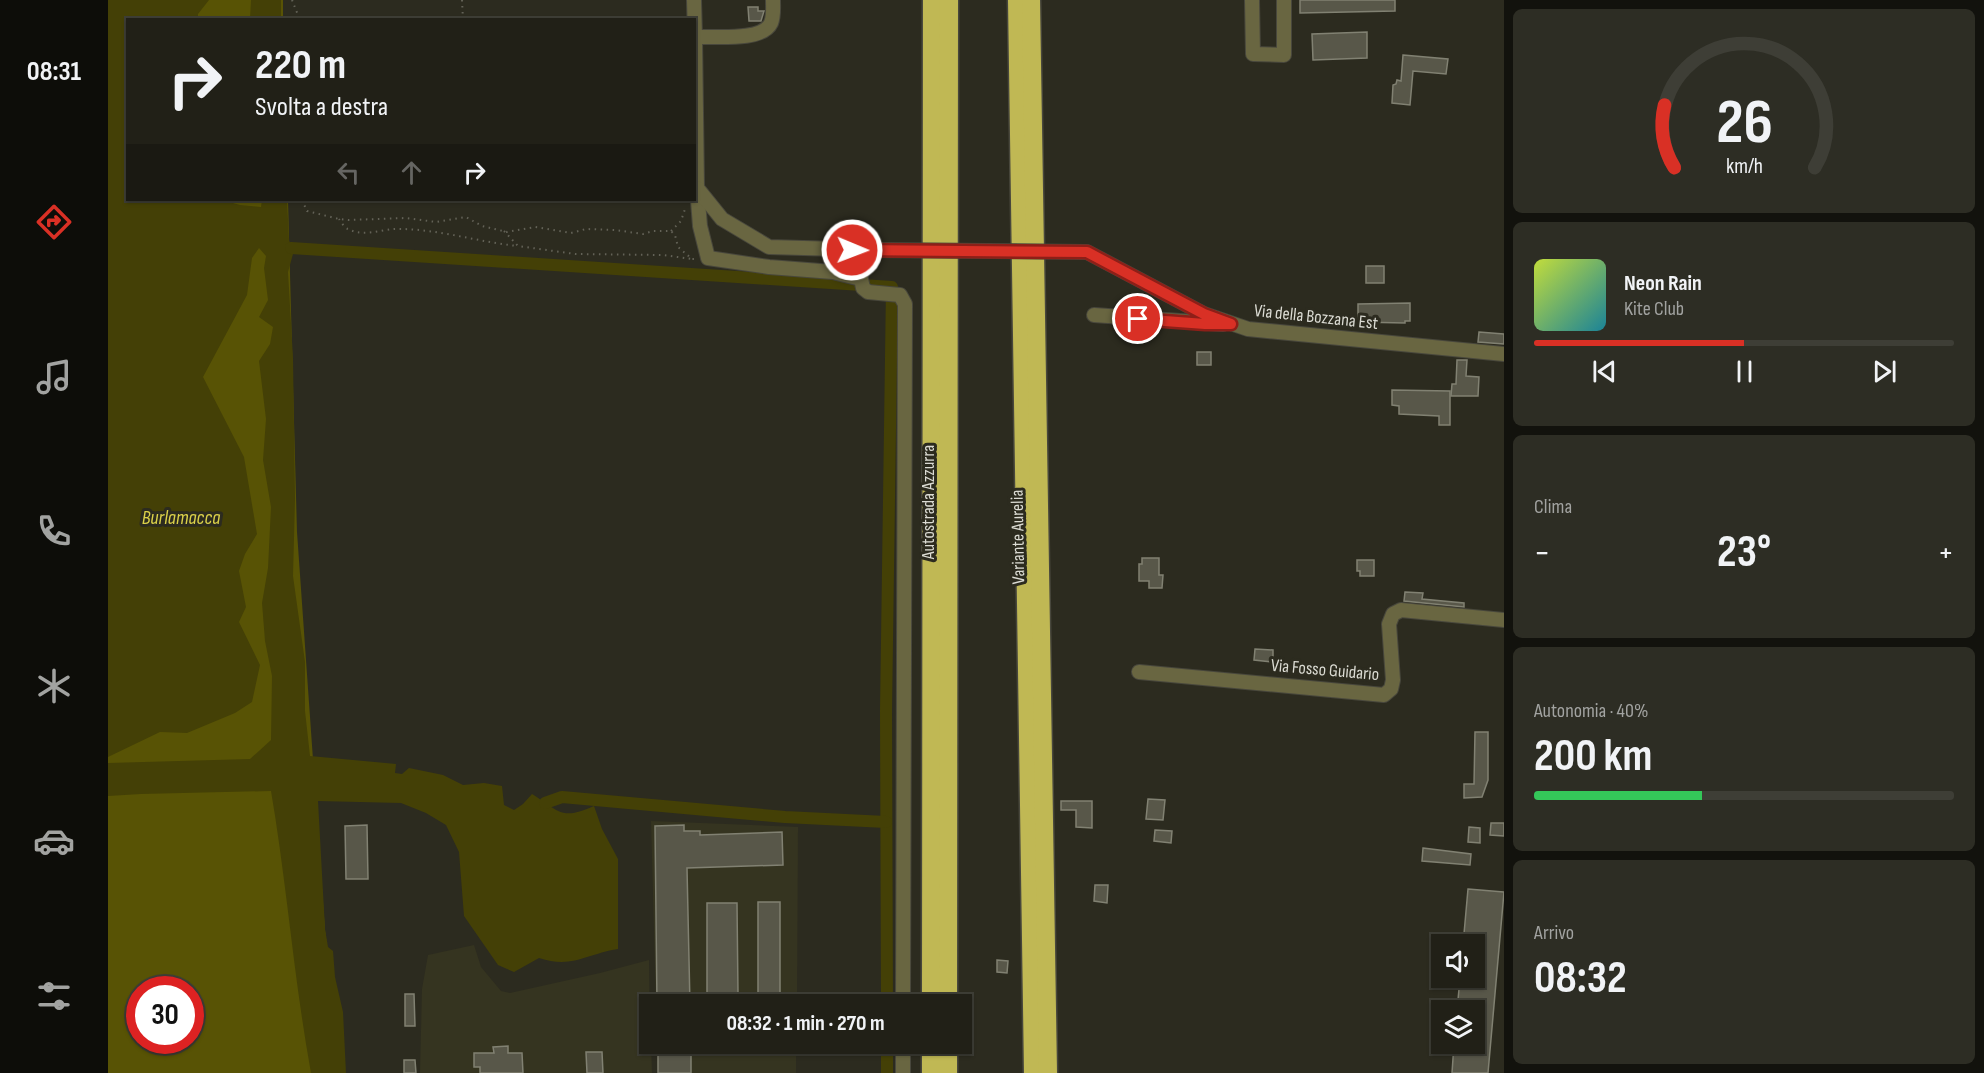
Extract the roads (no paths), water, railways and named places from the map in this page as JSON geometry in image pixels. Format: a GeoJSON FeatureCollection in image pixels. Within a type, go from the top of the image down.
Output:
{"type":"FeatureCollection","features":[{"type":"Feature","properties":{"kind":"highway","name":"Autostrada Azzurra"},"geometry":{"type":"LineString","coordinates":[[931,994],[932,0]]}},
{"type":"Feature","properties":{"kind":"highway","name":"Autostrada Azzurra"},"geometry":{"type":"LineString","coordinates":[[948,994],[949,0]]}},
{"type":"Feature","properties":{"kind":"highway","name":"Variante Aurelia"},"geometry":{"type":"LineString","coordinates":[[1017,0],[1033,1073]]}},
{"type":"Feature","properties":{"kind":"highway","name":"Variante Aurelia"},"geometry":{"type":"LineString","coordinates":[[1030,0],[1048,1073]]}},
{"type":"Feature","properties":{"kind":"highway"},"geometry":{"type":"LineString","coordinates":[[931,1054],[931,1073]]}},
{"type":"Feature","properties":{"kind":"highway"},"geometry":{"type":"LineString","coordinates":[[948,1054],[948,1073]]}},
{"type":"Feature","properties":{"kind":"street"},"geometry":{"type":"LineString","coordinates":[[694,0],[694,18]]}},
{"type":"Feature","properties":{"kind":"street"},"geometry":{"type":"LineString","coordinates":[[696,37],[754,35],[765,30],[770,25],[773,14],[773,0]]}},
{"type":"Feature","properties":{"kind":"street"},"geometry":{"type":"LineString","coordinates":[[1252,0],[1253,54],[1284,55],[1284,0]]}},
{"type":"Feature","properties":{"kind":"street"},"geometry":{"type":"LineString","coordinates":[[696,112],[700,226],[708,258],[769,267],[833,272],[862,283],[868,292],[894,295],[905,303],[903,994]]}},
{"type":"Feature","properties":{"kind":"street","name":"Via della Bozzana Est"},"geometry":{"type":"LineString","coordinates":[[697,188],[722,219],[769,248],[1087,252],[1204,314],[1248,329],[1504,354]]}},
{"type":"Feature","properties":{"kind":"street"},"geometry":{"type":"LineString","coordinates":[[1094,315],[1231,324]]}},
{"type":"Feature","properties":{"kind":"street","name":"Via Fosso Guidario"},"geometry":{"type":"LineString","coordinates":[[1139,672],[1384,695],[1391,689],[1393,680],[1389,624],[1393,614],[1401,610],[1504,620]]}},
{"type":"Feature","properties":{"kind":"street"},"geometry":{"type":"LineString","coordinates":[[903,1054],[903,1073]]}},
{"type":"Feature","properties":{"kind":"water","name":"Burlamacca"},"geometry":{"type":"Polygon","coordinates":[[[108,0],[209,0],[198,14],[198,18],[126,18],[126,201],[226,201],[261,207],[262,201],[287,201],[289,240],[293,254],[288,272],[293,358],[295,499],[293,576],[305,662],[305,711],[310,756],[396,764],[395,773],[402,774],[409,768],[443,775],[463,785],[484,783],[502,786],[504,805],[514,810],[532,794],[561,812],[574,813],[594,806],[602,829],[618,859],[618,949],[579,960],[561,962],[539,958],[514,972],[498,965],[464,916],[459,852],[446,825],[426,813],[401,803],[318,801],[325,929],[328,947],[333,951],[335,977],[343,1012],[346,1073],[311,1073],[271,791],[108,796],[108,763],[250,759],[271,740],[272,676],[265,641],[262,603],[268,568],[271,507],[263,460],[266,419],[259,361],[270,344],[273,327],[259,317],[268,300],[264,268],[266,256],[259,248],[252,258],[247,295],[203,377],[244,457],[257,534],[245,554],[239,571],[246,607],[239,622],[260,665],[252,702],[235,713],[187,733],[160,732],[108,757],[108,0]]]}},
{"type":"Feature","properties":{"kind":"water"},"geometry":{"type":"Polygon","coordinates":[[[251,0],[281,0],[281,18],[250,18],[251,0]]]}},
{"type":"Feature","properties":{"kind":"waterway"},"geometry":{"type":"LineString","coordinates":[[291,248],[892,287],[886,711],[887,994]]}},
{"type":"Feature","properties":{"kind":"waterway"},"geometry":{"type":"LineString","coordinates":[[545,803],[562,797],[785,817],[886,822]]}},
{"type":"Feature","properties":{"kind":"waterway"},"geometry":{"type":"LineString","coordinates":[[887,1054],[887,1073]]}}]}
